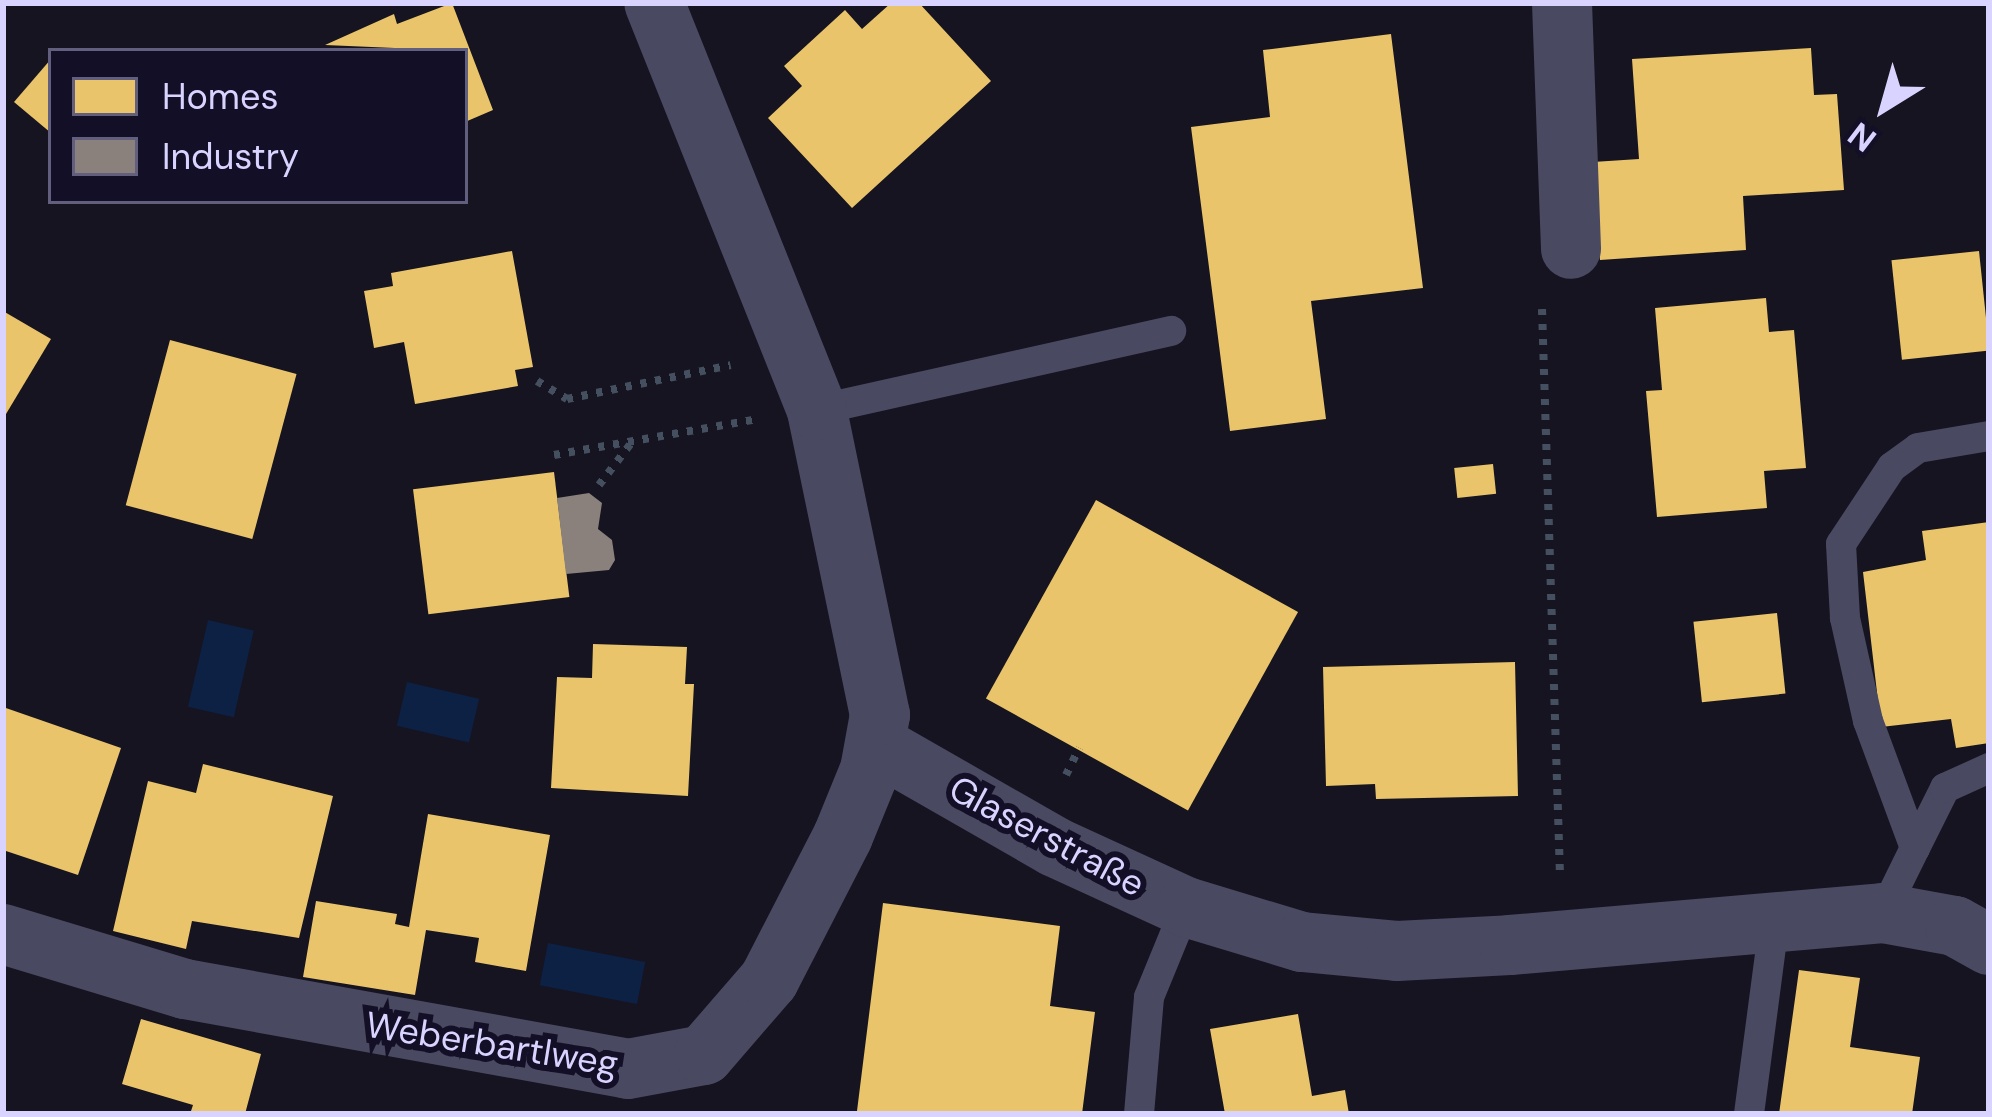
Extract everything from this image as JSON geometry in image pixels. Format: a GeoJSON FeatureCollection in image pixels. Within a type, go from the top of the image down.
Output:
{"type":"FeatureCollection","features":[{"type":"Feature","properties":{"kind":"street"},"geometry":{"type":"LineString","coordinates":[[653,3],[794,414],[880,715],[877,746]]}},
{"type":"Feature","properties":{"kind":"street"},"geometry":{"type":"LineString","coordinates":[[1562,3],[1570,230]]}},
{"type":"Feature","properties":{"kind":"street","name":"Glaserstraße"},"geometry":{"type":"LineString","coordinates":[[877,746],[1055,847],[1186,907],[1346,950],[1558,943],[1883,913],[1955,926],[1989,945]]}},
{"type":"Feature","properties":{"kind":"street","name":"Weberbartlweg"},"geometry":{"type":"LineString","coordinates":[[3,934],[185,989],[628,1069],[704,1055],[732,1031],[790,946],[877,746]]}},
{"type":"Feature","properties":{"kind":"lane"},"geometry":{"type":"LineString","coordinates":[[794,414],[1171,331]]}},
{"type":"Feature","properties":{"kind":"lane"},"geometry":{"type":"LineString","coordinates":[[1915,848],[1868,721],[1845,618],[1841,544],[1892,466],[1918,448],[1989,436]]}},
{"type":"Feature","properties":{"kind":"lane"},"geometry":{"type":"LineString","coordinates":[[1883,913],[1946,788],[1989,768]]}},
{"type":"Feature","properties":{"kind":"lane"},"geometry":{"type":"LineString","coordinates":[[1139,1114],[1149,997],[1186,907]]}},
{"type":"Feature","properties":{"kind":"lane"},"geometry":{"type":"LineString","coordinates":[[1749,1114],[1774,925]]}},
{"type":"Feature","properties":{"kind":"path"},"geometry":{"type":"LineString","coordinates":[[1558,943],[1563,847],[1541,252],[1570,230]]}},
{"type":"Feature","properties":{"kind":"path"},"geometry":{"type":"LineString","coordinates":[[537,381],[567,399],[754,361]]}},
{"type":"Feature","properties":{"kind":"path"},"geometry":{"type":"LineString","coordinates":[[554,455],[794,414]]}},
{"type":"Feature","properties":{"kind":"path"},"geometry":{"type":"LineString","coordinates":[[599,485],[633,441]]}},
{"type":"Feature","properties":{"kind":"path"},"geometry":{"type":"LineString","coordinates":[[1060,787],[1078,748]]}},
{"type":"Feature","properties":{"kind":"water"},"geometry":{"type":"Polygon","coordinates":[[[208,620],[254,631],[234,717],[188,707],[208,620]]]}},
{"type":"Feature","properties":{"kind":"water"},"geometry":{"type":"Polygon","coordinates":[[[407,682],[479,699],[469,742],[397,726],[407,682]]]}},
{"type":"Feature","properties":{"kind":"water"},"geometry":{"type":"Polygon","coordinates":[[[548,943],[645,962],[637,1004],[540,985],[548,943]]]}},
{"type":"Feature","properties":{"kind":"building: Homes"},"geometry":{"type":"Polygon","coordinates":[[[452,3],[493,110],[468,121],[468,48],[325,45],[394,14],[397,24],[452,3]]]}},
{"type":"Feature","properties":{"kind":"building: Homes"},"geometry":{"type":"Polygon","coordinates":[[[891,3],[919,3],[991,81],[852,208],[768,118],[802,86],[784,66],[845,10],[862,29],[891,3]]]}},
{"type":"Feature","properties":{"kind":"building: Homes"},"geometry":{"type":"Polygon","coordinates":[[[1391,34],[1423,288],[1311,301],[1326,419],[1230,431],[1191,127],[1270,117],[1263,50],[1391,34]]]}},
{"type":"Feature","properties":{"kind":"building: Homes"},"geometry":{"type":"Polygon","coordinates":[[[1811,48],[1814,95],[1837,94],[1844,190],[1743,196],[1746,250],[1600,260],[1593,162],[1639,159],[1632,59],[1811,48]]]}},
{"type":"Feature","properties":{"kind":"building: Homes"},"geometry":{"type":"Polygon","coordinates":[[[48,62],[48,130],[14,102],[48,62]]]}},
{"type":"Feature","properties":{"kind":"building: Homes"},"geometry":{"type":"Polygon","coordinates":[[[512,251],[533,367],[515,370],[518,386],[415,404],[404,342],[374,348],[364,291],[393,286],[391,273],[512,251]]]}},
{"type":"Feature","properties":{"kind":"building: Homes"},"geometry":{"type":"Polygon","coordinates":[[[1979,251],[1989,350],[1902,360],[1891,260],[1979,251]]]}},
{"type":"Feature","properties":{"kind":"building: Homes"},"geometry":{"type":"Polygon","coordinates":[[[1766,298],[1769,332],[1794,330],[1806,468],[1764,471],[1767,508],[1657,517],[1646,391],[1662,390],[1655,308],[1766,298]]]}},
{"type":"Feature","properties":{"kind":"building: Homes"},"geometry":{"type":"Polygon","coordinates":[[[3,311],[51,339],[3,419],[3,311]]]}},
{"type":"Feature","properties":{"kind":"building: Homes"},"geometry":{"type":"Polygon","coordinates":[[[170,340],[297,374],[252,539],[126,505],[170,340]]]}},
{"type":"Feature","properties":{"kind":"building: Homes"},"geometry":{"type":"Polygon","coordinates":[[[1493,464],[1496,494],[1457,498],[1454,468],[1493,464]]]}},
{"type":"Feature","properties":{"kind":"building: Homes"},"geometry":{"type":"Polygon","coordinates":[[[554,472],[569,597],[428,614],[413,489],[554,472]]]}},
{"type":"Feature","properties":{"kind":"building: Homes"},"geometry":{"type":"Polygon","coordinates":[[[1096,500],[1298,612],[1188,811],[986,699],[1096,500]]]}},
{"type":"Feature","properties":{"kind":"building: Homes"},"geometry":{"type":"Polygon","coordinates":[[[1989,522],[1989,743],[1956,748],[1951,719],[1881,727],[1863,572],[1926,560],[1922,531],[1989,522]]]}},
{"type":"Feature","properties":{"kind":"building: Homes"},"geometry":{"type":"Polygon","coordinates":[[[1777,613],[1785,694],[1702,702],[1693,622],[1777,613]]]}},
{"type":"Feature","properties":{"kind":"building: Homes"},"geometry":{"type":"Polygon","coordinates":[[[593,644],[687,647],[685,684],[694,684],[688,796],[551,788],[557,677],[592,678],[593,644]]]}},
{"type":"Feature","properties":{"kind":"building: Homes"},"geometry":{"type":"Polygon","coordinates":[[[1515,662],[1518,796],[1376,799],[1375,784],[1326,786],[1323,667],[1515,662]]]}},
{"type":"Feature","properties":{"kind":"building: Homes"},"geometry":{"type":"Polygon","coordinates":[[[3,707],[121,748],[78,875],[3,850],[3,707]]]}},
{"type":"Feature","properties":{"kind":"building: Homes"},"geometry":{"type":"Polygon","coordinates":[[[203,764],[333,796],[299,938],[192,921],[186,949],[113,931],[148,781],[196,793],[203,764]]]}},
{"type":"Feature","properties":{"kind":"building: Homes"},"geometry":{"type":"Polygon","coordinates":[[[428,814],[550,835],[526,971],[475,962],[479,938],[426,930],[415,995],[303,977],[316,901],[397,914],[395,924],[409,927],[428,814]]]}},
{"type":"Feature","properties":{"kind":"building: Homes"},"geometry":{"type":"Polygon","coordinates":[[[883,903],[1060,926],[1050,1006],[1095,1012],[1082,1114],[857,1111],[883,903]]]}},
{"type":"Feature","properties":{"kind":"building: Homes"},"geometry":{"type":"Polygon","coordinates":[[[1799,970],[1860,978],[1850,1047],[1920,1057],[1912,1114],[1779,1114],[1799,970]]]}},
{"type":"Feature","properties":{"kind":"building: Homes"},"geometry":{"type":"Polygon","coordinates":[[[1298,1014],[1312,1096],[1345,1090],[1349,1114],[1225,1114],[1210,1029],[1298,1014]]]}},
{"type":"Feature","properties":{"kind":"building: Homes"},"geometry":{"type":"Polygon","coordinates":[[[141,1019],[261,1054],[245,1114],[190,1114],[193,1105],[122,1084],[141,1019]]]}},
{"type":"Feature","properties":{"kind":"building: Industry"},"geometry":{"type":"Polygon","coordinates":[[[589,493],[602,503],[598,529],[612,540],[615,560],[609,570],[566,574],[557,498],[589,493]]]}}]}
